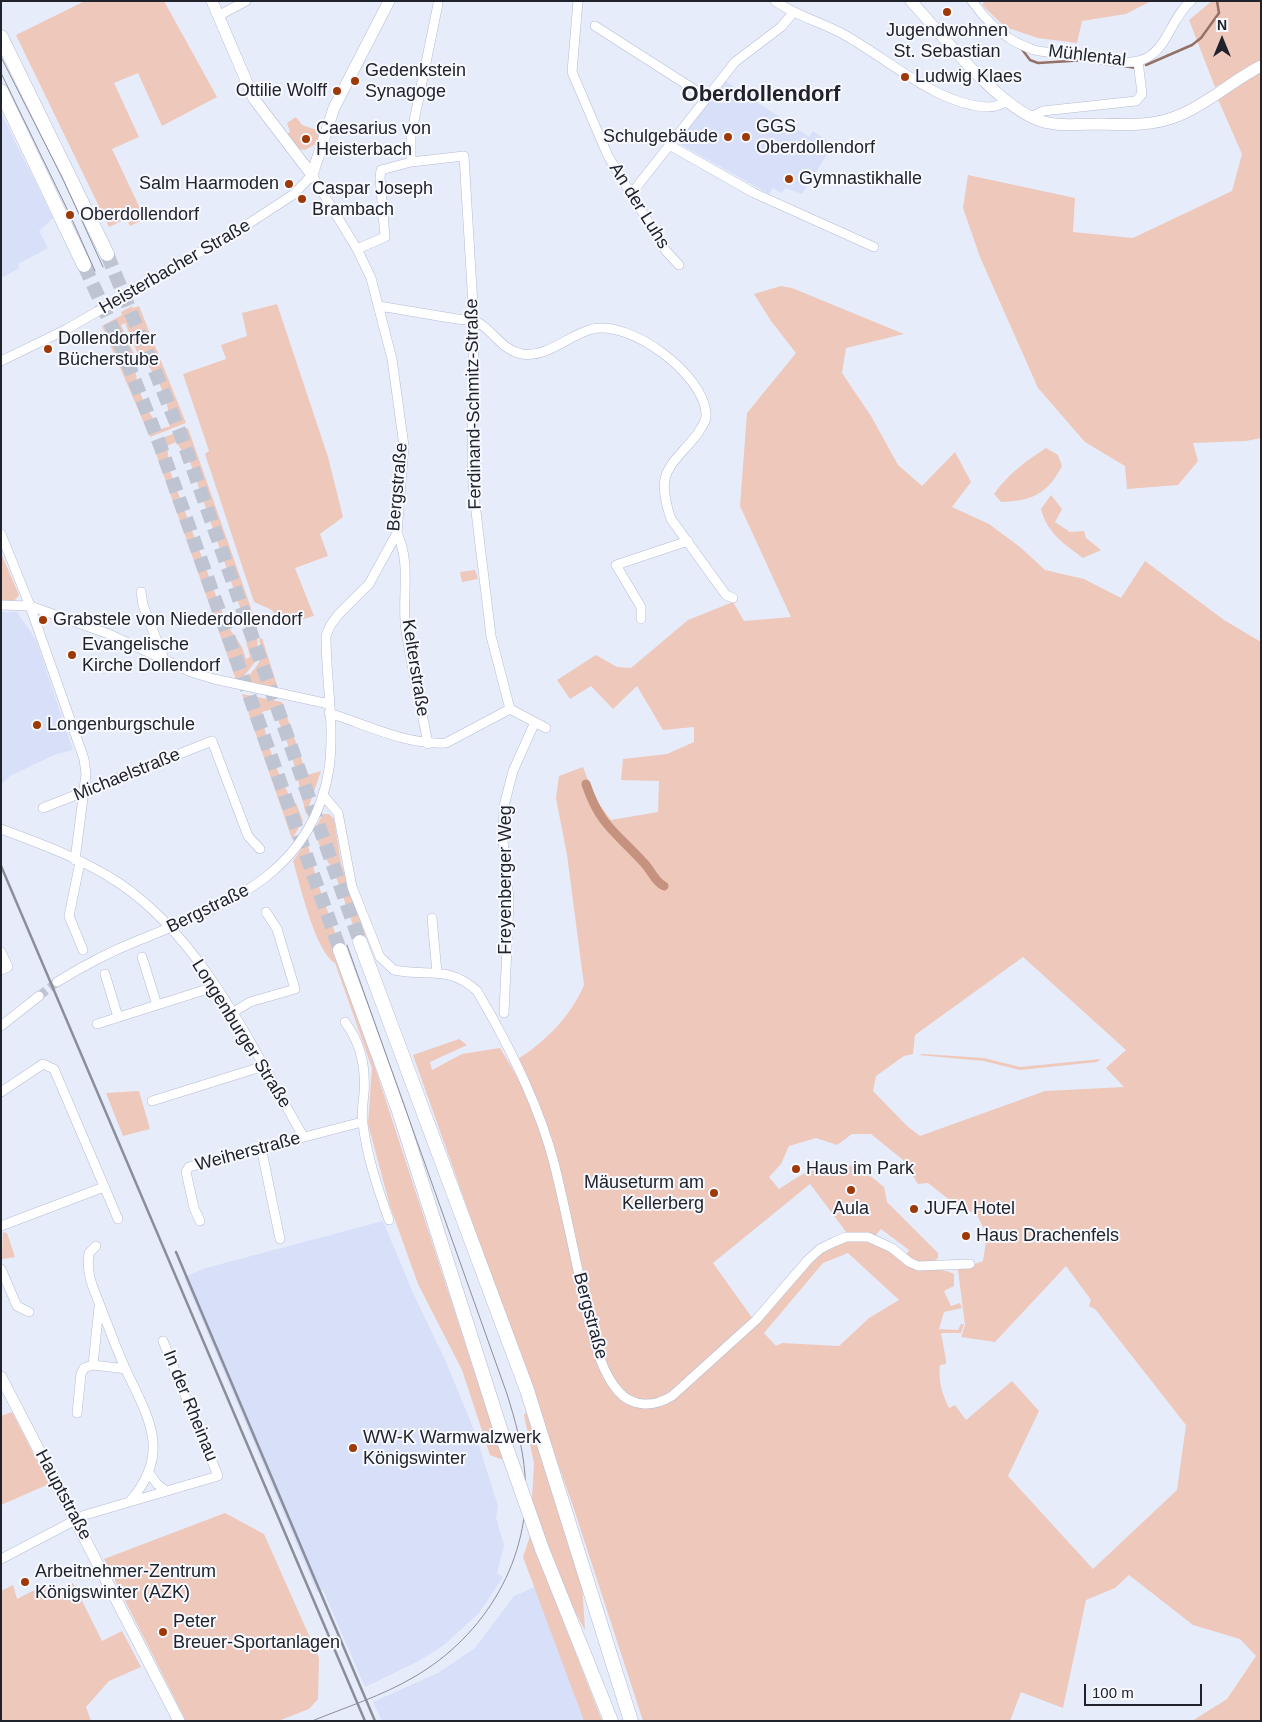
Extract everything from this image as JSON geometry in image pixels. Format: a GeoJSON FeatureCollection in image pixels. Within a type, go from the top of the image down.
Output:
{"type":"FeatureCollection","features":[{"type":"Feature","properties":{"kind":"highway"},"geometry":{"type":"LineString","coordinates":[[1,36],[107,254]]}},
{"type":"Feature","properties":{"kind":"highway"},"geometry":{"type":"LineString","coordinates":[[1,91],[84,265]]}},
{"type":"Feature","properties":{"kind":"highway"},"geometry":{"type":"LineString","coordinates":[[360,942],[527,1390],[631,1721]]}},
{"type":"Feature","properties":{"kind":"highway"},"geometry":{"type":"LineString","coordinates":[[340,950],[398,1108],[505,1444],[542,1550],[610,1721]]}},
{"type":"Feature","properties":{"kind":"main road"},"geometry":{"type":"LineString","coordinates":[[212,1],[254,99],[312,175]]}},
{"type":"Feature","properties":{"kind":"main road","name":"Heisterbacher Straße"},"geometry":{"type":"LineString","coordinates":[[312,175],[334,108],[389,1]]}},
{"type":"Feature","properties":{"kind":"main road"},"geometry":{"type":"LineString","coordinates":[[911,1],[1007,102],[1031,117],[1053,123],[1144,124],[1180,115],[1261,66]]}},
{"type":"Feature","properties":{"kind":"main road"},"geometry":{"type":"LineString","coordinates":[[294,153],[306,155],[314,153],[322,145]]}},
{"type":"Feature","properties":{"kind":"main road","name":"Hauptstraße"},"geometry":{"type":"LineString","coordinates":[[1,1376],[179,1721]]}},
{"type":"Feature","properties":{"kind":"street"},"geometry":{"type":"LineString","coordinates":[[218,16],[246,1]]}},
{"type":"Feature","properties":{"kind":"street","name":"An der Luhs"},"geometry":{"type":"LineString","coordinates":[[578,1],[572,72],[608,156],[666,251],[679,264]]}},
{"type":"Feature","properties":{"kind":"street"},"geometry":{"type":"LineString","coordinates":[[775,1],[793,13],[843,34],[934,91],[966,103],[990,107],[1007,102]]}},
{"type":"Feature","properties":{"kind":"street","name":"Mühlental"},"geometry":{"type":"LineString","coordinates":[[972,1],[988,22],[1009,38],[1034,50],[1116,62],[1138,62],[1151,55],[1158,48],[1179,14],[1191,1]]}},
{"type":"Feature","properties":{"kind":"street"},"geometry":{"type":"LineString","coordinates":[[357,249],[385,237],[381,170],[411,162],[411,136],[438,4]]}},
{"type":"Feature","properties":{"kind":"street"},"geometry":{"type":"LineString","coordinates":[[631,194],[671,146],[706,97],[735,62],[781,27],[793,13]]}},
{"type":"Feature","properties":{"kind":"street"},"geometry":{"type":"LineString","coordinates":[[595,26],[706,97]]}},
{"type":"Feature","properties":{"kind":"street"},"geometry":{"type":"LineString","coordinates":[[1031,117],[1043,111],[1136,101],[1142,94],[1138,62]]}},
{"type":"Feature","properties":{"kind":"street"},"geometry":{"type":"LineString","coordinates":[[671,146],[754,192],[874,247]]}},
{"type":"Feature","properties":{"kind":"street","name":"Ferdinand-Schmitz-Straße"},"geometry":{"type":"LineString","coordinates":[[411,162],[464,156],[474,322],[472,462],[474,495],[491,636],[510,709]]}},
{"type":"Feature","properties":{"kind":"street","name":"Bergstraße"},"geometry":{"type":"LineString","coordinates":[[57,982],[109,953],[214,909],[258,884],[270,875],[298,842],[308,826],[322,795],[329,768],[326,636],[330,626],[370,584],[397,533],[401,496],[403,438],[392,359],[370,278],[357,249],[312,175]]}},
{"type":"Feature","properties":{"kind":"street","name":"Heisterbacher Straße"},"geometry":{"type":"LineString","coordinates":[[1,361],[68,330],[246,226],[294,194],[312,175]]}},
{"type":"Feature","properties":{"kind":"street"},"geometry":{"type":"LineString","coordinates":[[379,306],[478,322],[511,350],[528,354],[557,346],[593,329],[612,329],[643,342],[684,370],[698,389],[706,412],[705,423],[672,461],[664,483],[672,519],[726,595],[733,598]]}},
{"type":"Feature","properties":{"kind":"street"},"geometry":{"type":"LineString","coordinates":[[382,319],[398,309]]}},
{"type":"Feature","properties":{"kind":"street","name":"Kelterstraße"},"geometry":{"type":"LineString","coordinates":[[397,533],[403,546],[406,578],[406,630],[428,744]]}},
{"type":"Feature","properties":{"kind":"street"},"geometry":{"type":"LineString","coordinates":[[1,534],[30,606],[84,759],[86,774],[78,861],[69,916],[83,950]]}},
{"type":"Feature","properties":{"kind":"street"},"geometry":{"type":"LineString","coordinates":[[642,619],[641,607],[616,565],[688,541]]}},
{"type":"Feature","properties":{"kind":"street"},"geometry":{"type":"LineString","coordinates":[[141,592],[143,605],[164,659]]}},
{"type":"Feature","properties":{"kind":"street"},"geometry":{"type":"LineString","coordinates":[[1,605],[30,606],[109,634],[214,680],[329,708],[375,729],[428,744],[446,743],[510,709],[546,728]]}},
{"type":"Feature","properties":{"kind":"street","name":"Freyenberger Weg"},"geometry":{"type":"LineString","coordinates":[[504,1013],[509,901],[503,840],[504,806],[513,771],[535,722]]}},
{"type":"Feature","properties":{"kind":"street","name":"Michaelstraße"},"geometry":{"type":"LineString","coordinates":[[43,808],[212,741],[248,836],[260,849]]}},
{"type":"Feature","properties":{"kind":"street","name":"Bergstraße"},"geometry":{"type":"LineString","coordinates":[[322,795],[338,813],[350,881],[380,957],[394,970],[437,973],[464,979],[477,991],[528,1088],[553,1162],[600,1362],[618,1391],[634,1402],[657,1404],[672,1396],[756,1320],[808,1260],[820,1249],[846,1237],[868,1237],[892,1248],[909,1262],[918,1266],[970,1264]]}},
{"type":"Feature","properties":{"kind":"street","name":"Longenburger Straße"},"geometry":{"type":"LineString","coordinates":[[1,829],[78,861],[118,882],[137,896],[170,928],[193,956],[232,1013],[303,1136]]}},
{"type":"Feature","properties":{"kind":"street"},"geometry":{"type":"LineString","coordinates":[[232,1013],[250,1002],[294,989],[277,930],[266,912]]}},
{"type":"Feature","properties":{"kind":"street"},"geometry":{"type":"LineString","coordinates":[[432,918],[437,973]]}},
{"type":"Feature","properties":{"kind":"street"},"geometry":{"type":"LineString","coordinates":[[1,952],[8,967],[1,970]]}},
{"type":"Feature","properties":{"kind":"street"},"geometry":{"type":"LineString","coordinates":[[142,958],[157,1005]]}},
{"type":"Feature","properties":{"kind":"street"},"geometry":{"type":"LineString","coordinates":[[105,974],[118,1017]]}},
{"type":"Feature","properties":{"kind":"street"},"geometry":{"type":"LineString","coordinates":[[97,1024],[214,987]]}},
{"type":"Feature","properties":{"kind":"street"},"geometry":{"type":"LineString","coordinates":[[1,1026],[39,996]]}},
{"type":"Feature","properties":{"kind":"street"},"geometry":{"type":"LineString","coordinates":[[345,1022],[355,1034],[361,1051],[364,1076],[362,1122],[367,1151],[389,1220]]}},
{"type":"Feature","properties":{"kind":"street"},"geometry":{"type":"LineString","coordinates":[[1,1092],[43,1064],[54,1069],[118,1219]]}},
{"type":"Feature","properties":{"kind":"street"},"geometry":{"type":"LineString","coordinates":[[152,1100],[264,1066]]}},
{"type":"Feature","properties":{"kind":"street","name":"Weiherstraße"},"geometry":{"type":"LineString","coordinates":[[200,1221],[194,1208],[186,1172],[188,1167],[362,1122]]}},
{"type":"Feature","properties":{"kind":"street"},"geometry":{"type":"LineString","coordinates":[[261,1147],[280,1239]]}},
{"type":"Feature","properties":{"kind":"street"},"geometry":{"type":"LineString","coordinates":[[1,1226],[104,1187]]}},
{"type":"Feature","properties":{"kind":"street"},"geometry":{"type":"LineString","coordinates":[[96,1246],[89,1253],[87,1270],[126,1370],[150,1423],[153,1442],[150,1474],[132,1500]]}},
{"type":"Feature","properties":{"kind":"street"},"geometry":{"type":"LineString","coordinates":[[1,1269],[17,1306],[29,1312]]}},
{"type":"Feature","properties":{"kind":"street"},"geometry":{"type":"LineString","coordinates":[[93,1365],[99,1304]]}},
{"type":"Feature","properties":{"kind":"street","name":"In der Rheinau"},"geometry":{"type":"LineString","coordinates":[[1,1559],[75,1519],[132,1500],[218,1476],[163,1341]]}},
{"type":"Feature","properties":{"kind":"street"},"geometry":{"type":"LineString","coordinates":[[77,1413],[81,1374],[84,1368],[93,1365],[126,1370]]}},
{"type":"Feature","properties":{"kind":"street"},"geometry":{"type":"LineString","coordinates":[[150,1474],[157,1484],[166,1491]]}},
{"type":"Feature","properties":{"kind":"shaded area"},"geometry":{"type":"Polygon","coordinates":[[[85,1],[164,1],[217,97],[162,126],[138,73],[114,83],[139,137],[112,149],[145,219],[130,226],[126,219],[109,227],[16,35],[85,1]]]}},
{"type":"Feature","properties":{"kind":"shaded area"},"geometry":{"type":"Polygon","coordinates":[[[985,1],[1151,1],[1126,14],[1082,21],[1077,43],[1038,38],[1005,27],[982,5],[985,1]]]}},
{"type":"Feature","properties":{"kind":"shaded area"},"geometry":{"type":"Polygon","coordinates":[[[1212,1],[1261,1],[1261,63],[1215,87],[1189,20],[1212,1]]]}},
{"type":"Feature","properties":{"kind":"shaded area"},"geometry":{"type":"Polygon","coordinates":[[[1261,69],[1261,438],[1246,441],[1193,443],[1198,461],[1178,485],[1127,489],[1125,466],[1085,442],[1038,388],[980,257],[963,208],[968,175],[1075,198],[1073,232],[1133,238],[1232,191],[1242,154],[1216,95],[1261,69]]]}},
{"type":"Feature","properties":{"kind":"shaded area","name":"GGS Oberdollendorf"},"geometry":{"type":"Polygon","coordinates":[[[724,80],[809,137],[813,131],[833,145],[802,194],[786,188],[781,193],[773,188],[769,194],[680,144],[682,136],[724,80]]]}},
{"type":"Feature","properties":{"kind":"shaded area"},"geometry":{"type":"Polygon","coordinates":[[[1,113],[53,218],[39,231],[48,248],[18,264],[20,268],[1,278],[1,113]]]}},
{"type":"Feature","properties":{"kind":"shaded area"},"geometry":{"type":"Polygon","coordinates":[[[296,117],[302,125],[320,131],[316,144],[305,150],[298,149],[287,134],[290,132],[287,123],[296,117]]]}},
{"type":"Feature","properties":{"kind":"shaded area"},"geometry":{"type":"Polygon","coordinates":[[[781,286],[792,288],[904,334],[846,348],[842,373],[871,416],[898,465],[922,486],[955,452],[971,482],[952,507],[989,524],[1020,547],[1045,570],[1084,579],[1121,598],[1145,561],[1224,620],[1261,642],[1261,1721],[1192,1721],[1227,1699],[1256,1656],[1240,1639],[1193,1625],[1129,1575],[1115,1588],[1086,1600],[1063,1708],[1021,1692],[1010,1721],[643,1721],[573,1506],[413,1055],[459,1039],[467,1045],[430,1062],[432,1070],[462,1054],[500,1048],[527,1093],[545,1145],[597,1365],[614,1390],[630,1404],[646,1408],[662,1405],[678,1396],[757,1320],[815,1256],[835,1243],[856,1239],[869,1241],[883,1247],[910,1266],[954,1274],[954,1286],[944,1291],[951,1306],[960,1303],[962,1308],[944,1312],[939,1329],[958,1330],[961,1324],[964,1324],[961,1333],[941,1333],[946,1364],[940,1365],[941,1387],[949,1408],[955,1405],[966,1420],[1012,1381],[1039,1411],[1008,1476],[1093,1569],[1177,1490],[1186,1425],[1095,1309],[1089,1306],[1091,1300],[1066,1266],[995,1342],[961,1337],[965,1325],[958,1270],[983,1261],[987,1235],[975,1211],[965,1212],[928,1183],[918,1184],[903,1160],[871,1134],[852,1134],[837,1145],[816,1138],[789,1146],[781,1164],[769,1177],[779,1189],[820,1166],[843,1164],[855,1167],[884,1187],[887,1202],[938,1253],[938,1258],[926,1264],[914,1260],[906,1255],[909,1250],[881,1229],[876,1235],[856,1232],[847,1233],[810,1184],[713,1263],[753,1319],[671,1393],[659,1399],[639,1400],[623,1390],[604,1361],[557,1159],[530,1084],[518,1059],[557,1027],[572,1007],[584,985],[567,855],[556,798],[559,776],[583,767],[596,800],[611,820],[658,812],[659,781],[621,780],[623,759],[667,754],[694,742],[694,727],[663,730],[637,686],[613,709],[591,686],[570,699],[557,680],[596,655],[617,667],[631,668],[688,620],[733,602],[744,621],[791,617],[740,506],[747,413],[796,353],[771,321],[754,294],[781,286]],[[1023,957],[915,1035],[913,1054],[904,1056],[876,1076],[873,1091],[907,1126],[920,1136],[1045,1091],[1124,1087],[1106,1068],[1126,1050],[1023,957]],[[848,1253],[823,1263],[764,1333],[776,1346],[782,1343],[839,1346],[869,1318],[899,1300],[848,1253]]]}},
{"type":"Feature","properties":{"kind":"shaded area"},"geometry":{"type":"Polygon","coordinates":[[[277,304],[328,457],[343,517],[320,534],[328,556],[295,568],[314,616],[293,622],[279,622],[272,610],[254,602],[205,454],[209,451],[183,374],[226,359],[221,345],[247,336],[242,313],[277,304]]]}},
{"type":"Feature","properties":{"kind":"shaded area"},"geometry":{"type":"Polygon","coordinates":[[[132,306],[133,308],[139,306],[186,423],[150,437],[102,326],[122,315],[121,312],[132,306]],[[125,323],[121,325],[137,361],[134,362],[142,398],[161,429],[170,426],[168,407],[162,390],[143,358],[140,359],[125,323]]]}},
{"type":"Feature","properties":{"kind":"shaded area"},"geometry":{"type":"Polygon","coordinates":[[[188,428],[257,625],[258,658],[241,680],[236,680],[152,442],[188,428]],[[176,442],[167,446],[170,471],[227,625],[242,647],[246,659],[250,657],[244,619],[190,462],[176,442]]]}},
{"type":"Feature","properties":{"kind":"shaded area"},"geometry":{"type":"Polygon","coordinates":[[[1046,448],[1058,455],[1062,466],[1050,484],[1030,498],[1001,502],[994,494],[999,487],[1018,468],[1046,448]]]}},
{"type":"Feature","properties":{"kind":"shaded area"},"geometry":{"type":"Polygon","coordinates":[[[1051,495],[1062,509],[1055,522],[1070,532],[1084,531],[1086,538],[1101,550],[1083,558],[1057,537],[1047,525],[1041,509],[1051,495]]]}},
{"type":"Feature","properties":{"kind":"shaded area"},"geometry":{"type":"Polygon","coordinates":[[[1,553],[19,595],[14,601],[1,600],[1,553]]]}},
{"type":"Feature","properties":{"kind":"shaded area"},"geometry":{"type":"Polygon","coordinates":[[[475,570],[478,579],[462,582],[460,572],[475,570]]]}},
{"type":"Feature","properties":{"kind":"shaded area"},"geometry":{"type":"Polygon","coordinates":[[[1,612],[17,612],[36,640],[73,750],[54,755],[10,776],[1,785],[1,612]]]}},
{"type":"Feature","properties":{"kind":"shaded area"},"geometry":{"type":"Polygon","coordinates":[[[262,638],[278,688],[244,681],[259,662],[261,652],[259,639],[262,638]]]}},
{"type":"Feature","properties":{"kind":"shaded area"},"geometry":{"type":"Polygon","coordinates":[[[242,694],[282,702],[307,775],[321,771],[306,815],[293,761],[279,722],[272,709],[262,712],[266,736],[278,771],[294,804],[296,803],[303,821],[292,839],[242,694]]]}},
{"type":"Feature","properties":{"kind":"shaded area"},"geometry":{"type":"Polygon","coordinates":[[[323,814],[329,814],[334,819],[341,863],[368,943],[354,928],[335,874],[322,852],[314,831],[323,814]]]}},
{"type":"Feature","properties":{"kind":"shaded area"},"geometry":{"type":"Polygon","coordinates":[[[307,841],[317,881],[336,935],[334,956],[336,956],[373,1061],[503,1460],[490,1455],[462,1370],[418,1284],[390,1206],[368,1124],[372,1068],[335,963],[328,956],[315,932],[293,861],[307,841]]]}},
{"type":"Feature","properties":{"kind":"shaded area"},"geometry":{"type":"Polygon","coordinates":[[[918,1055],[984,1058],[1020,1067],[1101,1059],[1097,1062],[1020,1070],[984,1061],[918,1055]]]}},
{"type":"Feature","properties":{"kind":"shaded area"},"geometry":{"type":"Polygon","coordinates":[[[139,1091],[150,1129],[123,1136],[106,1093],[139,1091]]]}},
{"type":"Feature","properties":{"kind":"shaded area"},"geometry":{"type":"Polygon","coordinates":[[[383,1221],[474,1430],[498,1506],[496,1518],[504,1545],[497,1573],[503,1577],[479,1613],[444,1645],[419,1661],[365,1687],[323,1590],[317,1592],[184,1277],[206,1268],[383,1221]]]}},
{"type":"Feature","properties":{"kind":"shaded area"},"geometry":{"type":"Polygon","coordinates":[[[3,1232],[7,1233],[15,1257],[2,1259],[3,1232]]]}},
{"type":"Feature","properties":{"kind":"shaded area"},"geometry":{"type":"Polygon","coordinates":[[[12,1412],[49,1484],[1,1505],[1,1416],[12,1412]]]}},
{"type":"Feature","properties":{"kind":"shaded area"},"geometry":{"type":"Polygon","coordinates":[[[526,1412],[582,1583],[585,1630],[567,1597],[532,1500],[534,1463],[524,1415],[526,1412]]]}},
{"type":"Feature","properties":{"kind":"shaded area"},"geometry":{"type":"Polygon","coordinates":[[[225,1513],[264,1534],[319,1658],[318,1699],[309,1709],[278,1721],[186,1721],[104,1559],[225,1513]]]}},
{"type":"Feature","properties":{"kind":"shaded area"},"geometry":{"type":"Polygon","coordinates":[[[530,1536],[602,1721],[584,1721],[523,1557],[530,1536]]]}},
{"type":"Feature","properties":{"kind":"shaded area"},"geometry":{"type":"Polygon","coordinates":[[[73,1583],[102,1641],[122,1631],[141,1667],[109,1681],[86,1707],[91,1721],[1,1721],[1,1591],[13,1585],[17,1599],[46,1584],[52,1594],[73,1583]]]}},
{"type":"Feature","properties":{"kind":"shaded area"},"geometry":{"type":"Polygon","coordinates":[[[535,1587],[584,1721],[382,1721],[373,1702],[438,1673],[475,1648],[514,1596],[535,1587]]]}},
{"type":"Feature","properties":{"kind":"waterway"},"geometry":{"type":"LineString","coordinates":[[1146,65],[1192,45],[1201,38],[1219,13],[1217,1]]}},
{"type":"Feature","properties":{"kind":"waterway"},"geometry":{"type":"LineString","coordinates":[[986,24],[995,33]]}},
{"type":"Feature","properties":{"kind":"waterway"},"geometry":{"type":"LineString","coordinates":[[1021,48],[1030,60],[1038,63],[1086,60]]}},
{"type":"Feature","properties":{"kind":"waterway"},"geometry":{"type":"LineString","coordinates":[[1123,66],[1136,68]]}},
{"type":"Feature","properties":{"kind":"waterway"},"geometry":{"type":"LineString","coordinates":[[586,784],[591,798],[603,819],[634,852],[658,882],[664,886]]}},
{"type":"Feature","properties":{"kind":"tunnel"},"geometry":{"type":"LineString","coordinates":[[107,254],[181,435],[360,942]]}},
{"type":"Feature","properties":{"kind":"tunnel"},"geometry":{"type":"LineString","coordinates":[[84,265],[123,351],[160,445],[340,950]]}},
{"type":"Feature","properties":{"kind":"tunnel"},"geometry":{"type":"LineString","coordinates":[[39,996],[57,982]]}},
{"type":"Feature","properties":{"kind":"tram line"},"geometry":{"type":"LineString","coordinates":[[1,57],[63,179],[103,267]]}},
{"type":"Feature","properties":{"kind":"tram line"},"geometry":{"type":"LineString","coordinates":[[1,73],[95,271]]}},
{"type":"Feature","properties":{"kind":"tram line"},"geometry":{"type":"LineString","coordinates":[[312,1721],[377,1696],[402,1684],[439,1660],[462,1640],[482,1617],[499,1592],[512,1565],[521,1536],[525,1506],[525,1475],[522,1454],[507,1394],[347,945]]}},
{"type":"Feature","properties":{"kind":"railway"},"geometry":{"type":"LineString","coordinates":[[1,866],[365,1721]]}},
{"type":"Feature","properties":{"kind":"railway"},"geometry":{"type":"LineString","coordinates":[[176,1252],[375,1721]]}},
{"type":"Feature","properties":{"kind":"place","name":"Jugendwohnen St. Sebastian"},"geometry":{"type":"Point","coordinates":[947,12]}},
{"type":"Feature","properties":{"kind":"place","name":"Ludwig Klaes"},"geometry":{"type":"Point","coordinates":[905,77]}},
{"type":"Feature","properties":{"kind":"place","name":"Gedenkstein Synagoge"},"geometry":{"type":"Point","coordinates":[355,81]}},
{"type":"Feature","properties":{"kind":"place","name":"Ottilie Wolff"},"geometry":{"type":"Point","coordinates":[337,91]}},
{"type":"Feature","properties":{"kind":"place","name":"Schulgebäude"},"geometry":{"type":"Point","coordinates":[728,137]}},
{"type":"Feature","properties":{"kind":"place","name":"GGS Oberdollendorf"},"geometry":{"type":"Point","coordinates":[746,137]}},
{"type":"Feature","properties":{"kind":"place","name":"Caesarius von Heisterbach"},"geometry":{"type":"Point","coordinates":[306,139]}},
{"type":"Feature","properties":{"kind":"place","name":"Gymnastikhalle"},"geometry":{"type":"Point","coordinates":[789,179]}},
{"type":"Feature","properties":{"kind":"place","name":"Salm Haarmoden"},"geometry":{"type":"Point","coordinates":[289,184]}},
{"type":"Feature","properties":{"kind":"place","name":"Caspar Joseph Brambach"},"geometry":{"type":"Point","coordinates":[302,199]}},
{"type":"Feature","properties":{"kind":"place","name":"Oberdollendorf"},"geometry":{"type":"Point","coordinates":[70,215]}},
{"type":"Feature","properties":{"kind":"place","name":"Dollendorfer Bücherstube"},"geometry":{"type":"Point","coordinates":[48,349]}},
{"type":"Feature","properties":{"kind":"place","name":"Grabstele von Niederdollendorf"},"geometry":{"type":"Point","coordinates":[43,620]}},
{"type":"Feature","properties":{"kind":"place","name":"Evangelische Kirche Dollendorf"},"geometry":{"type":"Point","coordinates":[72,655]}},
{"type":"Feature","properties":{"kind":"place","name":"Longenburgschule"},"geometry":{"type":"Point","coordinates":[37,725]}},
{"type":"Feature","properties":{"kind":"place","name":"Haus im Park"},"geometry":{"type":"Point","coordinates":[796,1169]}},
{"type":"Feature","properties":{"kind":"place","name":"Aula"},"geometry":{"type":"Point","coordinates":[851,1190]}},
{"type":"Feature","properties":{"kind":"place","name":"Mäuseturm am Kellerberg"},"geometry":{"type":"Point","coordinates":[714,1193]}},
{"type":"Feature","properties":{"kind":"place","name":"JUFA Hotel"},"geometry":{"type":"Point","coordinates":[914,1209]}},
{"type":"Feature","properties":{"kind":"place","name":"Haus Drachenfels"},"geometry":{"type":"Point","coordinates":[966,1236]}},
{"type":"Feature","properties":{"kind":"place","name":"WW-K Warmwalzwerk Königswinter"},"geometry":{"type":"Point","coordinates":[353,1448]}},
{"type":"Feature","properties":{"kind":"place","name":"Arbeitnehmer-Zentrum Königswinter (AZK)"},"geometry":{"type":"Point","coordinates":[25,1582]}},
{"type":"Feature","properties":{"kind":"place","name":"Peter Breuer-Sportanlagen"},"geometry":{"type":"Point","coordinates":[163,1632]}},
{"type":"Feature","properties":{"kind":"district","name":"Oberdollendorf"},"geometry":{"type":"Point","coordinates":[761,95]}}]}
